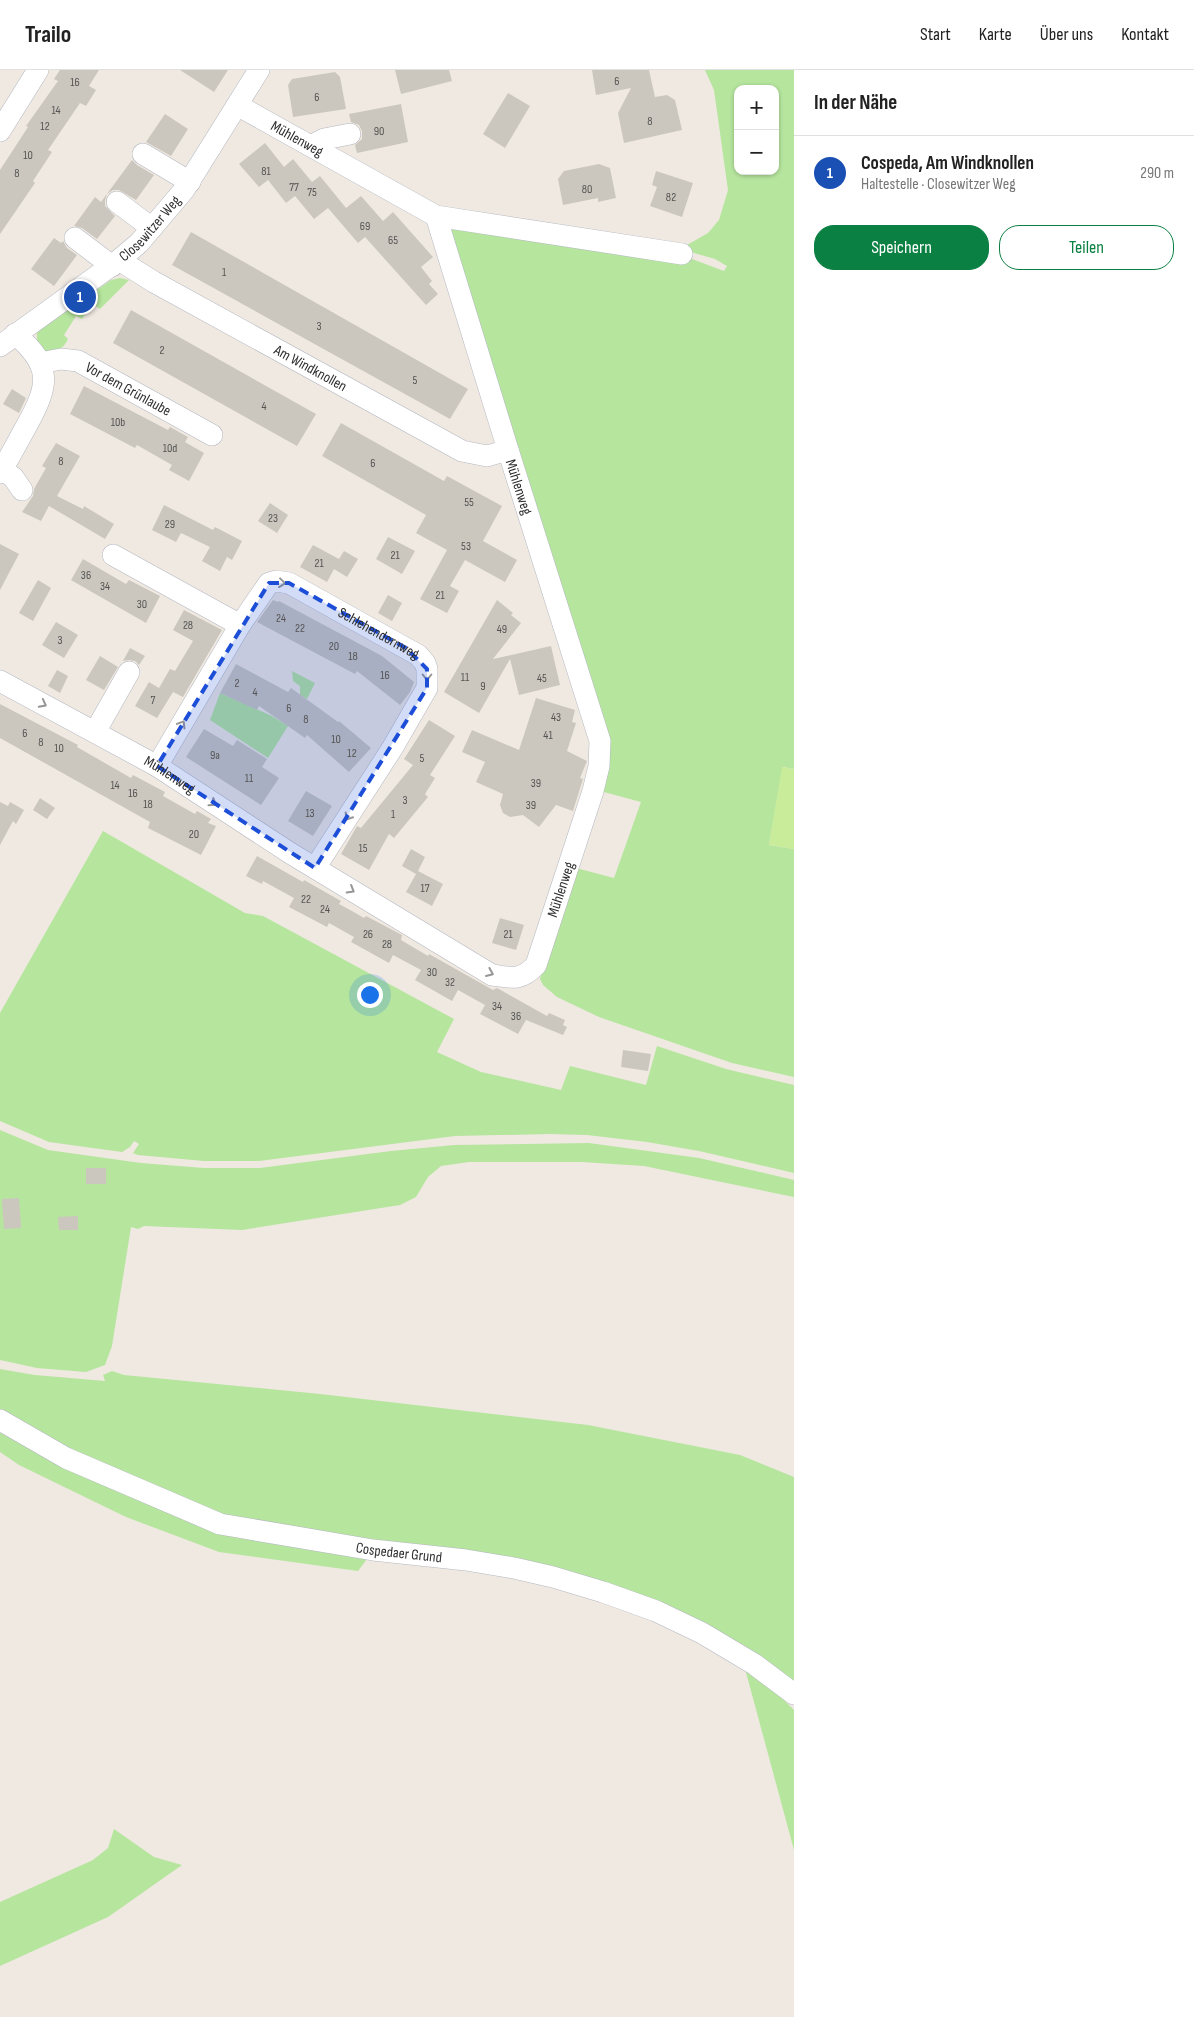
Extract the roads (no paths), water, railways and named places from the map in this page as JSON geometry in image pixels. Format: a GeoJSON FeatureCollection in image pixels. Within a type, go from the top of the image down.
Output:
{"type":"FeatureCollection","features":[{"type":"Feature","properties":{"kind":"street"},"geometry":{"type":"LineString","coordinates":[[0,131],[38,70]]}},
{"type":"Feature","properties":{"kind":"street","name":"Closewitzer Weg"},"geometry":{"type":"LineString","coordinates":[[8,340],[116,263],[139,243],[190,182],[259,70]]}},
{"type":"Feature","properties":{"kind":"street","name":"Mühlenweg"},"geometry":{"type":"LineString","coordinates":[[237,105],[436,216],[682,254]]}},
{"type":"Feature","properties":{"kind":"street"},"geometry":{"type":"LineString","coordinates":[[311,146],[324,139],[350,134]]}},
{"type":"Feature","properties":{"kind":"street"},"geometry":{"type":"LineString","coordinates":[[143,154],[190,182]]}},
{"type":"Feature","properties":{"kind":"street"},"geometry":{"type":"LineString","coordinates":[[117,202],[152,228]]}},
{"type":"Feature","properties":{"kind":"street","name":"Mühlenweg"},"geometry":{"type":"LineString","coordinates":[[0,680],[157,766],[315,868],[492,976],[517,978],[529,973],[536,965],[593,791],[600,741],[436,216]]}},
{"type":"Feature","properties":{"kind":"street","name":"Am Windknollen"},"geometry":{"type":"LineString","coordinates":[[75,238],[116,263],[462,451],[487,456],[508,450]]}},
{"type":"Feature","properties":{"kind":"street"},"geometry":{"type":"LineString","coordinates":[[8,340],[36,354],[40,363],[44,384],[40,402],[1,472],[13,477],[22,490]]}},
{"type":"Feature","properties":{"kind":"street","name":"Vor dem Grünlaube"},"geometry":{"type":"LineString","coordinates":[[40,363],[61,359],[78,361],[212,435]]}},
{"type":"Feature","properties":{"kind":"street"},"geometry":{"type":"LineString","coordinates":[[113,555],[240,625]]}},
{"type":"Feature","properties":{"kind":"street","name":"Schlehendornweg"},"geometry":{"type":"LineString","coordinates":[[157,766],[240,625],[269,583],[282,581],[289,583],[418,655],[427,669],[426,688],[392,747],[315,868]]}},
{"type":"Feature","properties":{"kind":"street"},"geometry":{"type":"LineString","coordinates":[[95,732],[129,672]]}},
{"type":"Feature","properties":{"kind":"street","name":"Cospedaer Grund"},"geometry":{"type":"LineString","coordinates":[[0,1420],[66,1458],[220,1524],[373,1550],[514,1568],[553,1577],[621,1598],[656,1611],[702,1633],[754,1664],[794,1694]]}},
{"type":"Feature","properties":{"kind":"place","name":"Cospeda, Am Windknollen"},"geometry":{"type":"Point","coordinates":[80,297]}}]}
